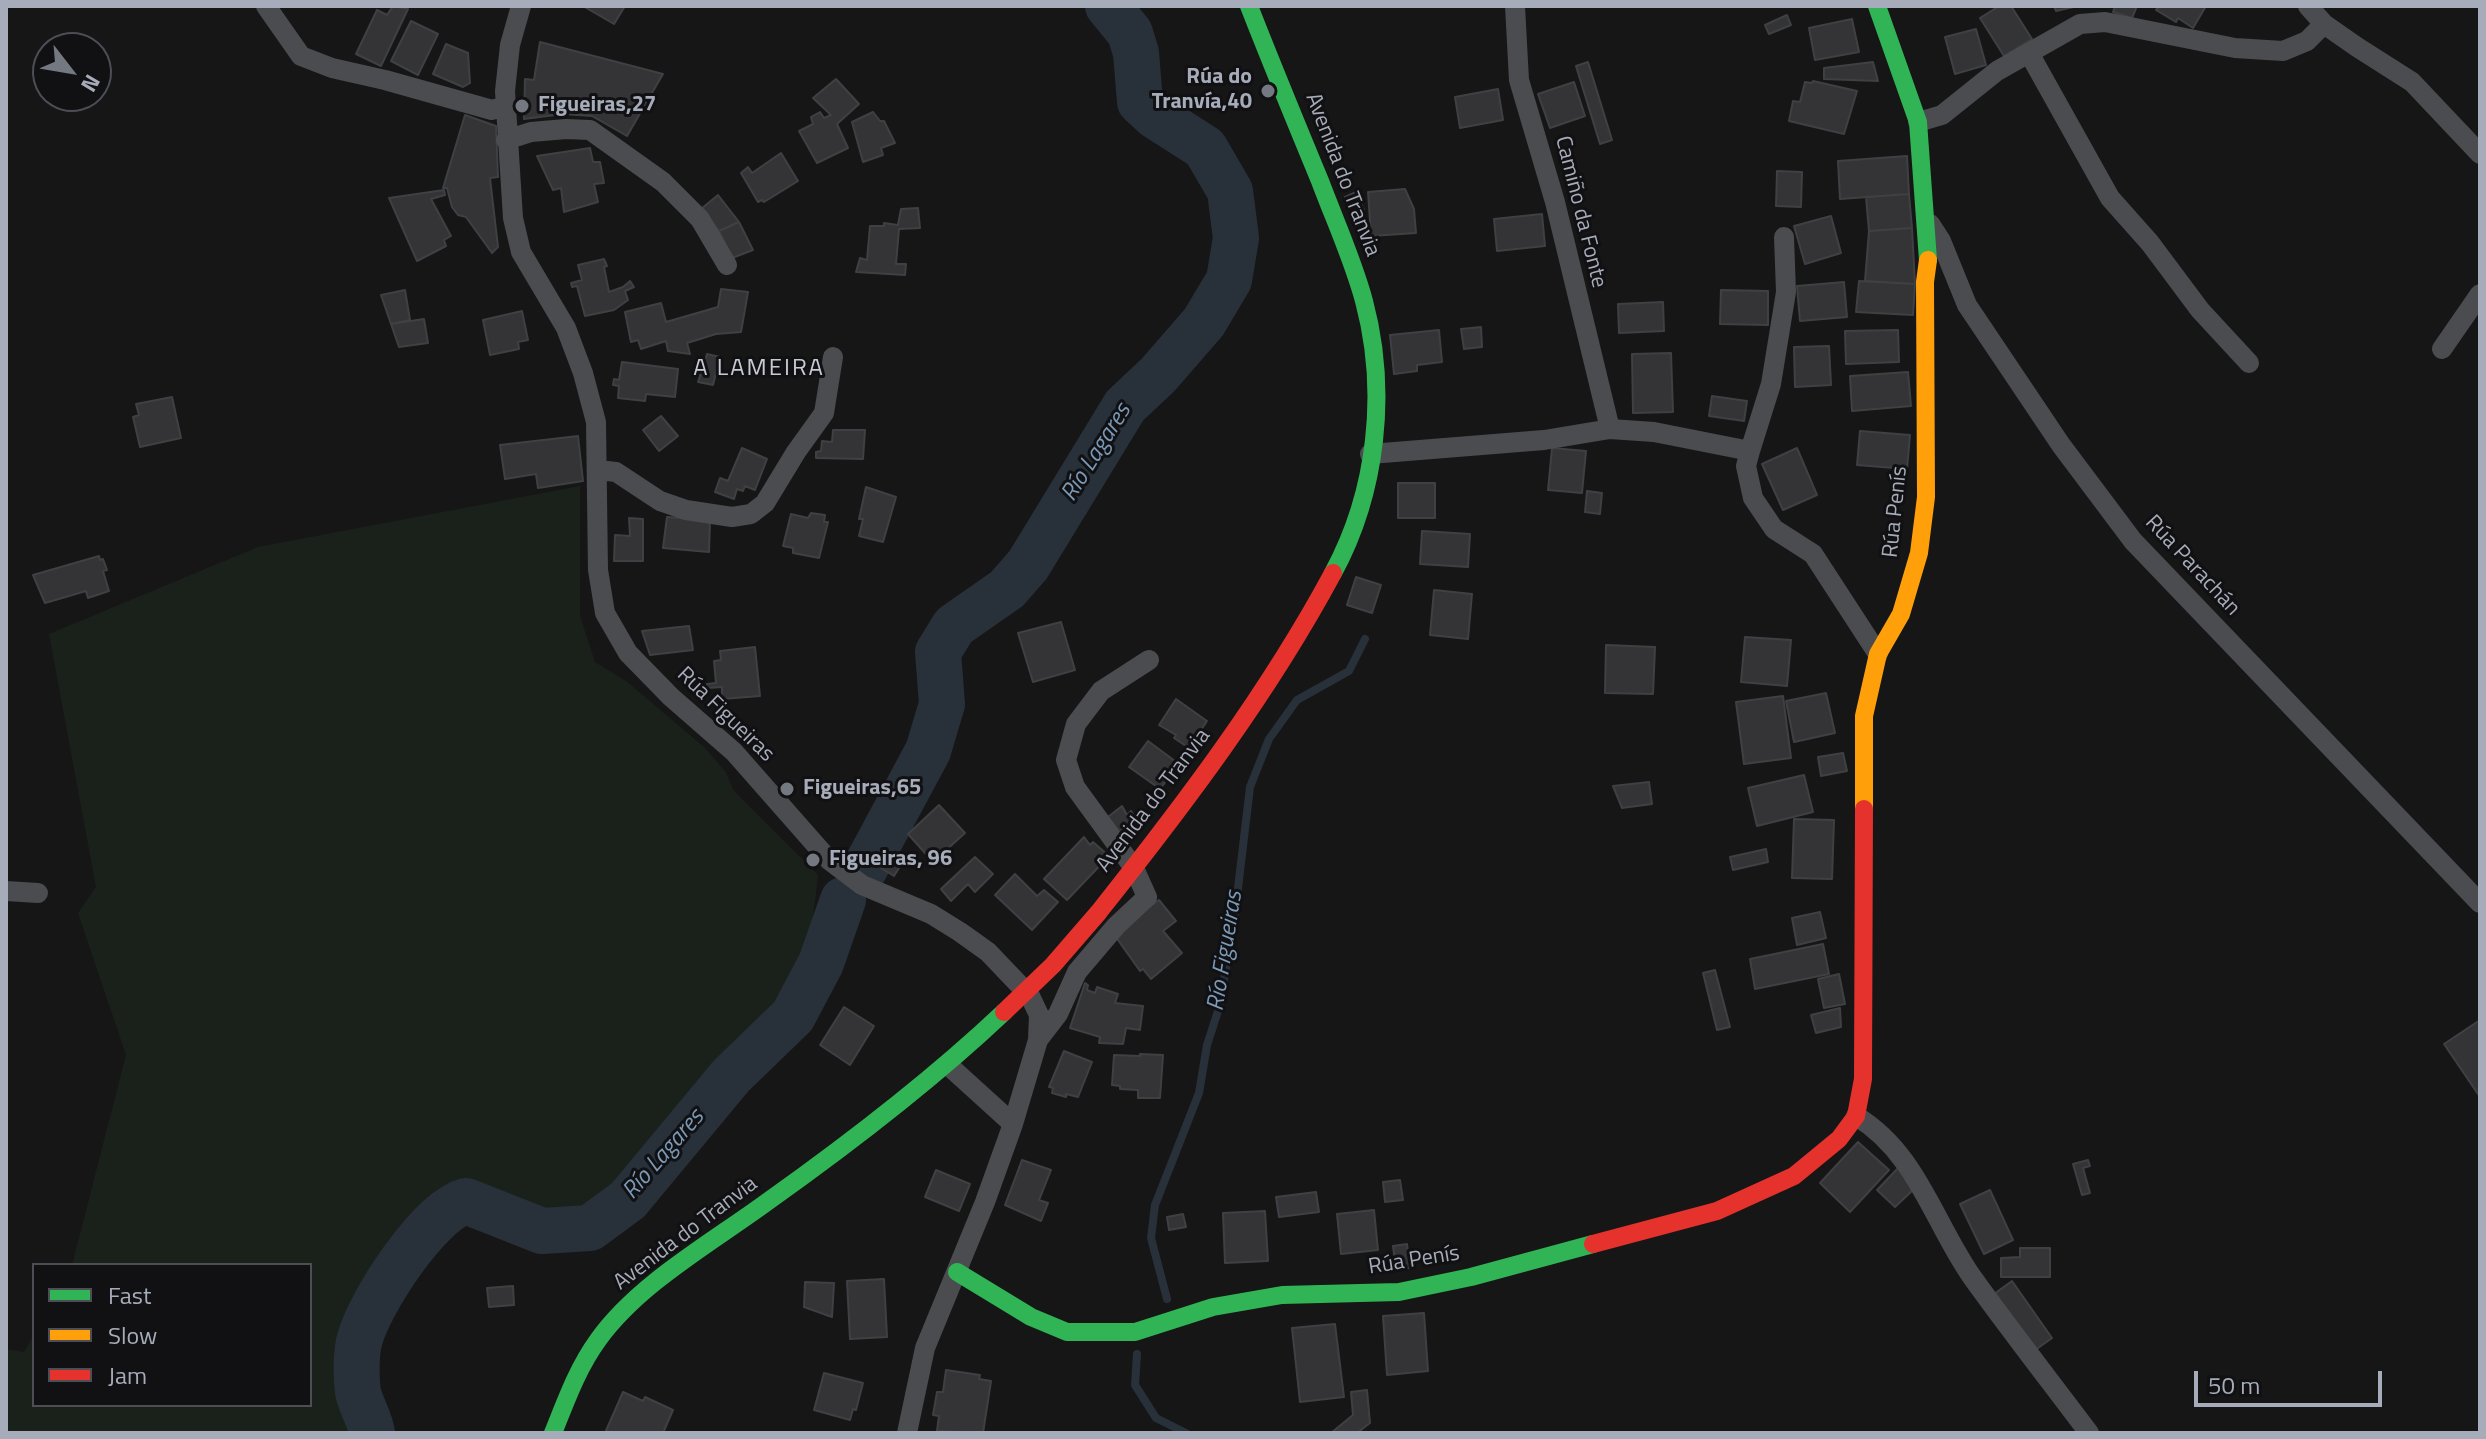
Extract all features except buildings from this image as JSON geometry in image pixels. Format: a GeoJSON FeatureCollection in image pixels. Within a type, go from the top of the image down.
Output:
{"type":"FeatureCollection","features":[{"type":"Feature","properties":{"kind":"street"},"geometry":{"type":"LineString","coordinates":[[266,6],[301,56],[332,68],[492,110],[505,106]]}},
{"type":"Feature","properties":{"kind":"street","name":"Rúa Figueiras"},"geometry":{"type":"LineString","coordinates":[[521,6],[510,45],[505,106],[513,218],[521,252],[566,328],[583,373],[596,422],[598,570],[605,613],[628,653],[671,697],[734,752],[829,860],[862,885],[931,914],[988,952],[1030,996],[1039,1015],[1038,1040],[1013,1124],[925,1348],[907,1433]]}},
{"type":"Feature","properties":{"kind":"street","name":"Avenida do Tranvia"},"geometry":{"type":"LineString","coordinates":[[553,1433],[578,1371],[599,1338],[641,1293],[866,1131],[948,1065],[1053,965],[1134,868],[1212,765],[1264,688],[1338,564],[1356,523],[1367,485],[1377,402],[1374,361],[1365,305],[1343,240],[1249,6]]}},
{"type":"Feature","properties":{"kind":"street","name":"Camiño da Fonte"},"geometry":{"type":"LineString","coordinates":[[1515,6],[1519,80],[1555,202],[1610,429]]}},
{"type":"Feature","properties":{"kind":"street","name":"Rúa Penís"},"geometry":{"type":"LineString","coordinates":[[957,1272],[1031,1317],[1067,1332],[1135,1332],[1213,1307],[1282,1295],[1399,1292],[1471,1277],[1717,1211],[1794,1176],[1839,1139],[1856,1116],[1863,1079],[1864,716],[1878,654],[1901,614],[1919,553],[1926,497],[1925,282],[1929,254],[1918,122],[1877,6]]}},
{"type":"Feature","properties":{"kind":"street"},"geometry":{"type":"LineString","coordinates":[[2308,6],[2324,24],[2412,82],[2480,154]]}},
{"type":"Feature","properties":{"kind":"street"},"geometry":{"type":"LineString","coordinates":[[1918,122],[1942,115],[1997,71],[2080,24],[2105,22],[2235,48],[2283,51],[2307,41],[2324,24]]}},
{"type":"Feature","properties":{"kind":"street"},"geometry":{"type":"LineString","coordinates":[[2029,53],[2110,198],[2150,243],[2200,310],[2249,363]]}},
{"type":"Feature","properties":{"kind":"street"},"geometry":{"type":"LineString","coordinates":[[506,140],[531,132],[590,130],[663,182],[700,219],[727,265]]}},
{"type":"Feature","properties":{"kind":"street","name":"Rúa Parachán"},"geometry":{"type":"LineString","coordinates":[[1926,218],[1941,241],[1967,305],[2061,445],[2133,541],[2480,903]]}},
{"type":"Feature","properties":{"kind":"street"},"geometry":{"type":"LineString","coordinates":[[1784,237],[1786,292],[1771,384],[1746,466],[1753,498],[1774,529],[1813,554],[1878,654]]}},
{"type":"Feature","properties":{"kind":"street"},"geometry":{"type":"LineString","coordinates":[[2442,349],[2480,294]]}},
{"type":"Feature","properties":{"kind":"street"},"geometry":{"type":"LineString","coordinates":[[598,470],[616,472],[660,501],[686,510],[732,517],[751,514],[765,503],[824,413],[833,357]]}},
{"type":"Feature","properties":{"kind":"street"},"geometry":{"type":"LineString","coordinates":[[1370,454],[1544,440],[1610,429],[1654,432],[1750,451]]}},
{"type":"Feature","properties":{"kind":"street"},"geometry":{"type":"LineString","coordinates":[[1038,1040],[1058,1014],[1077,972],[1116,926],[1147,897],[1134,868],[1075,787],[1066,760],[1076,724],[1101,691],[1149,660]]}},
{"type":"Feature","properties":{"kind":"street"},"geometry":{"type":"LineString","coordinates":[[6,891],[38,893]]}},
{"type":"Feature","properties":{"kind":"street"},"geometry":{"type":"LineString","coordinates":[[948,1065],[1013,1124]]}},
{"type":"Feature","properties":{"kind":"street"},"geometry":{"type":"LineString","coordinates":[[1856,1116],[1879,1130],[1919,1180],[1970,1274],[2089,1433]]}},
{"type":"Feature","properties":{"kind":"shaded area"},"geometry":{"type":"Polygon","coordinates":[[[580,486],[580,616],[595,662],[626,681],[704,747],[725,771],[734,791],[818,875],[805,958],[785,1004],[773,1018],[730,1052],[634,1168],[613,1190],[591,1206],[570,1217],[553,1220],[537,1218],[478,1191],[464,1186],[450,1186],[430,1217],[370,1293],[347,1336],[341,1358],[341,1381],[348,1408],[360,1433],[6,1433],[6,1349],[24,1352],[32,1338],[32,1407],[312,1407],[312,1263],[73,1263],[126,1055],[78,913],[96,887],[49,634],[258,547],[580,486]]]}},
{"type":"Feature","properties":{"kind":"waterway","name":"Río Lagares"},"geometry":{"type":"LineString","coordinates":[[864,870],[928,751],[942,704],[938,652],[954,626],[1007,589],[1028,565],[1125,406],[1158,375],[1204,322],[1229,280],[1236,238],[1230,191],[1205,148],[1155,116],[1140,102],[1136,53],[1130,33],[1108,6]]}},
{"type":"Feature","properties":{"kind":"waterway","name":"Río Figueiras"},"geometry":{"type":"LineString","coordinates":[[1167,1299],[1151,1238],[1155,1205],[1199,1093],[1207,1045],[1219,1008],[1234,922],[1250,787],[1269,739],[1297,700],[1349,671],[1365,639]]}},
{"type":"Feature","properties":{"kind":"waterway","name":"Río Lagares"},"geometry":{"type":"LineString","coordinates":[[372,1433],[358,1392],[359,1342],[374,1305],[418,1240],[451,1208],[466,1201],[542,1231],[590,1228],[628,1200],[731,1076],[793,1016],[821,963],[843,900]]}},
{"type":"Feature","properties":{"kind":"waterway","name":"Río Figueiras"},"geometry":{"type":"LineString","coordinates":[[1137,1354],[1135,1385],[1156,1418],[1186,1433]]}},
{"type":"Feature","properties":{"kind":"traffic: fast"},"geometry":{"type":"LineString","coordinates":[[1249,6],[1349,256],[1371,335],[1375,370],[1374,440],[1360,509],[1333,573]]}},
{"type":"Feature","properties":{"kind":"traffic: fast"},"geometry":{"type":"LineString","coordinates":[[1877,6],[1918,122],[1928,260]]}},
{"type":"Feature","properties":{"kind":"traffic: fast"},"geometry":{"type":"LineString","coordinates":[[553,1433],[584,1362],[614,1320],[633,1301],[676,1265],[798,1180],[889,1111],[1004,1012]]}},
{"type":"Feature","properties":{"kind":"traffic: fast"},"geometry":{"type":"LineString","coordinates":[[957,1272],[1031,1317],[1067,1332],[1135,1332],[1213,1307],[1282,1295],[1399,1292],[1471,1277],[1593,1244]]}},
{"type":"Feature","properties":{"kind":"traffic: slow"},"geometry":{"type":"LineString","coordinates":[[1864,809],[1864,716],[1878,654],[1901,614],[1919,553],[1926,497],[1925,282],[1928,260]]}},
{"type":"Feature","properties":{"kind":"traffic: jam"},"geometry":{"type":"LineString","coordinates":[[1098,913],[1223,748],[1281,662],[1333,573]]}},
{"type":"Feature","properties":{"kind":"traffic: jam"},"geometry":{"type":"LineString","coordinates":[[1593,1244],[1717,1211],[1794,1176],[1839,1139],[1856,1116],[1863,1079],[1864,809]]}},
{"type":"Feature","properties":{"kind":"traffic: jam"},"geometry":{"type":"LineString","coordinates":[[1004,1012],[1053,965],[1098,913]]}},
{"type":"Feature","properties":{"kind":"place","name":"Rúa do Tranvía,40"},"geometry":{"type":"Point","coordinates":[1268,91]}},
{"type":"Feature","properties":{"kind":"place","name":"Figueiras,27"},"geometry":{"type":"Point","coordinates":[522,106]}},
{"type":"Feature","properties":{"kind":"place","name":"Figueiras,65"},"geometry":{"type":"Point","coordinates":[787,789]}},
{"type":"Feature","properties":{"kind":"place","name":"Figueiras, 96"},"geometry":{"type":"Point","coordinates":[813,860]}},
{"type":"Feature","properties":{"kind":"district","name":"A LAMEIRA"},"geometry":{"type":"Point","coordinates":[759,369]}}]}
